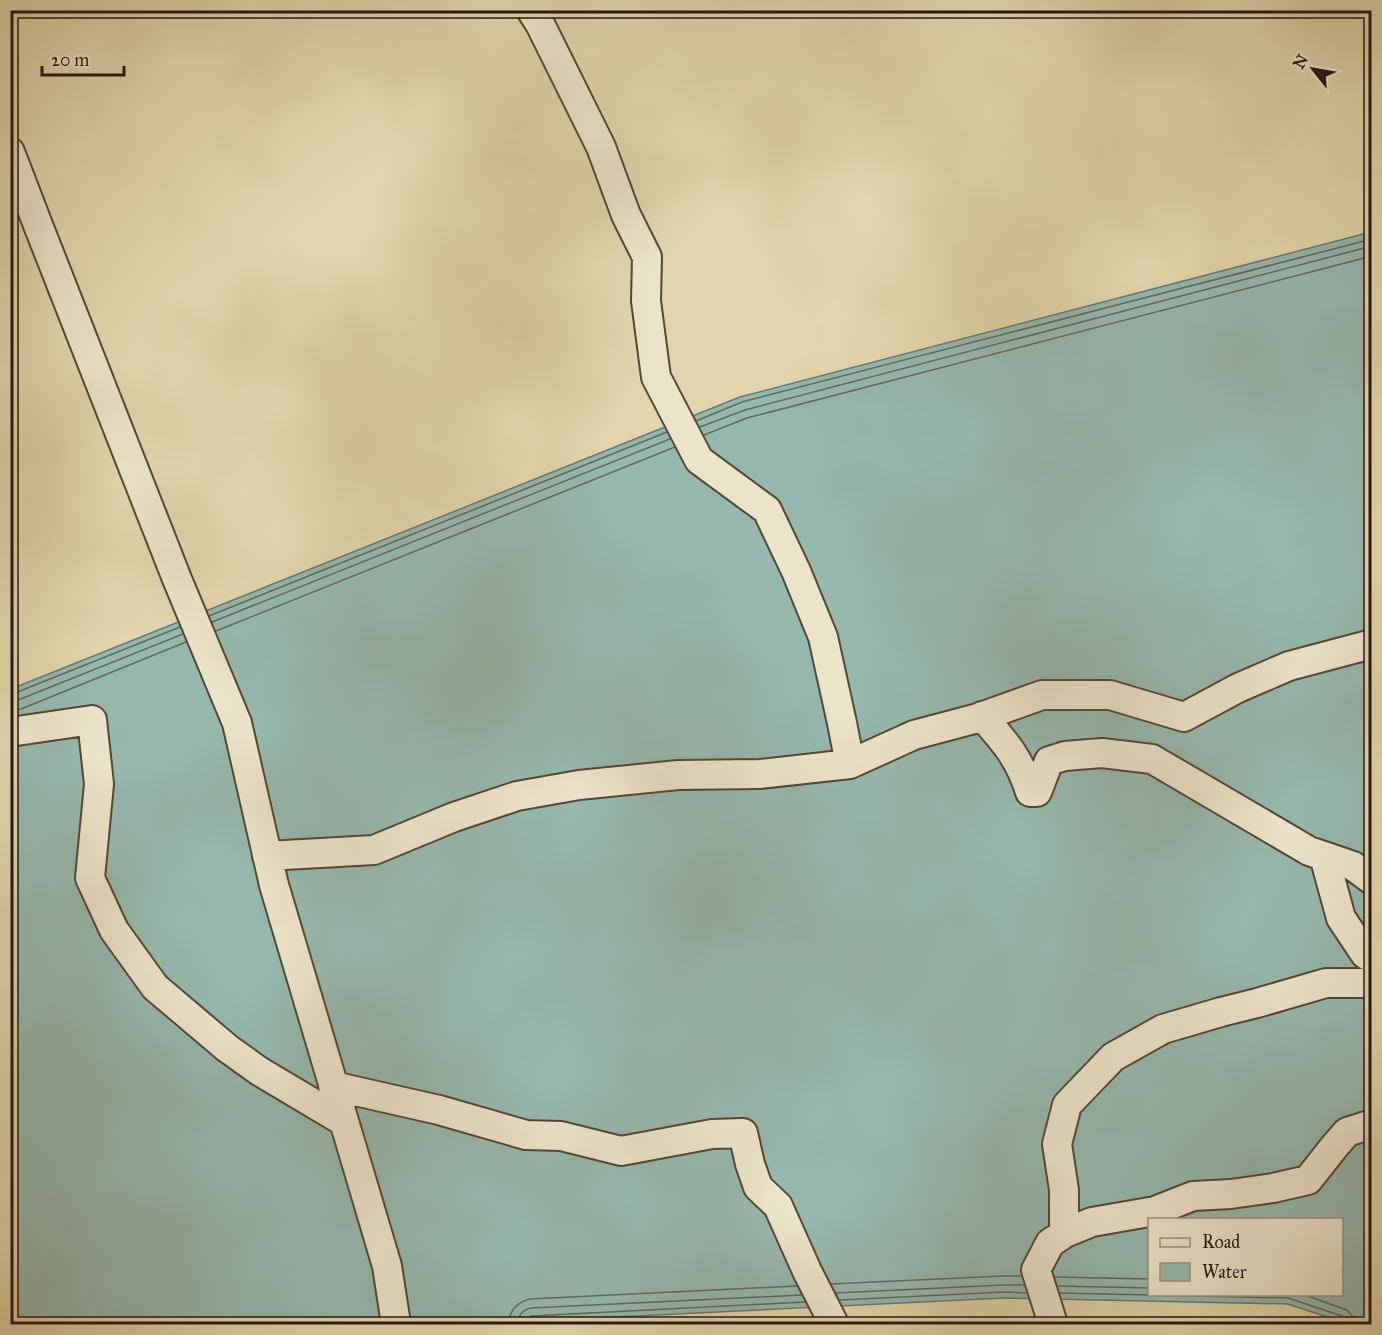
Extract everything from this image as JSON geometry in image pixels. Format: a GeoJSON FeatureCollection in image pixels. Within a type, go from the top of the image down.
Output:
{"type":"FeatureCollection","features":[{"type":"Feature","properties":{"kind":"lane"},"geometry":{"type":"LineString","coordinates":[[531,10],[601,147],[626,215],[647,257],[646,301],[656,376],[699,460],[766,510],[796,571],[823,637],[850,764]]}},
{"type":"Feature","properties":{"kind":"lane"},"geometry":{"type":"LineString","coordinates":[[10,152],[177,579],[237,723],[274,885],[387,1266],[396,1324]]}},
{"type":"Feature","properties":{"kind":"lane"},"geometry":{"type":"LineString","coordinates":[[267,856],[374,850],[454,817],[518,796],[579,785],[678,775],[760,774],[850,764],[914,735],[991,713],[1042,695],[1110,695],[1184,717],[1238,688],[1289,666],[1371,644]]}},
{"type":"Feature","properties":{"kind":"lane"},"geometry":{"type":"LineString","coordinates":[[991,713],[1023,771],[1030,792],[1037,792],[1049,761],[1065,756],[1102,753],[1152,759],[1309,851],[1353,866],[1371,880]]}},
{"type":"Feature","properties":{"kind":"lane"},"geometry":{"type":"LineString","coordinates":[[10,732],[92,720],[99,784],[90,878],[114,930],[155,987],[228,1048],[259,1071],[344,1120]]}},
{"type":"Feature","properties":{"kind":"lane"},"geometry":{"type":"LineString","coordinates":[[1324,856],[1341,918],[1365,954],[1371,958]]}},
{"type":"Feature","properties":{"kind":"lane"},"geometry":{"type":"LineString","coordinates":[[1064,1233],[1064,1190],[1057,1144],[1067,1105],[1113,1057],[1163,1029],[1221,1012],[1326,983],[1371,983]]}},
{"type":"Feature","properties":{"kind":"lane"},"geometry":{"type":"LineString","coordinates":[[333,1086],[439,1110],[526,1135],[561,1136],[621,1151],[712,1134],[743,1133],[750,1164],[759,1187],[778,1206],[834,1324]]}},
{"type":"Feature","properties":{"kind":"lane"},"geometry":{"type":"LineString","coordinates":[[1053,1324],[1036,1270],[1050,1243],[1064,1233],[1092,1222],[1155,1211],[1193,1196],[1231,1194],[1308,1180],[1347,1132],[1371,1124]]}},
{"type":"Feature","properties":{"kind":"water"},"geometry":{"type":"Polygon","coordinates":[[[1371,232],[1371,1324],[1348,1324],[1288,1304],[1004,1298],[472,1324],[11,1324],[11,689],[740,397],[1371,232]]]}}]}
